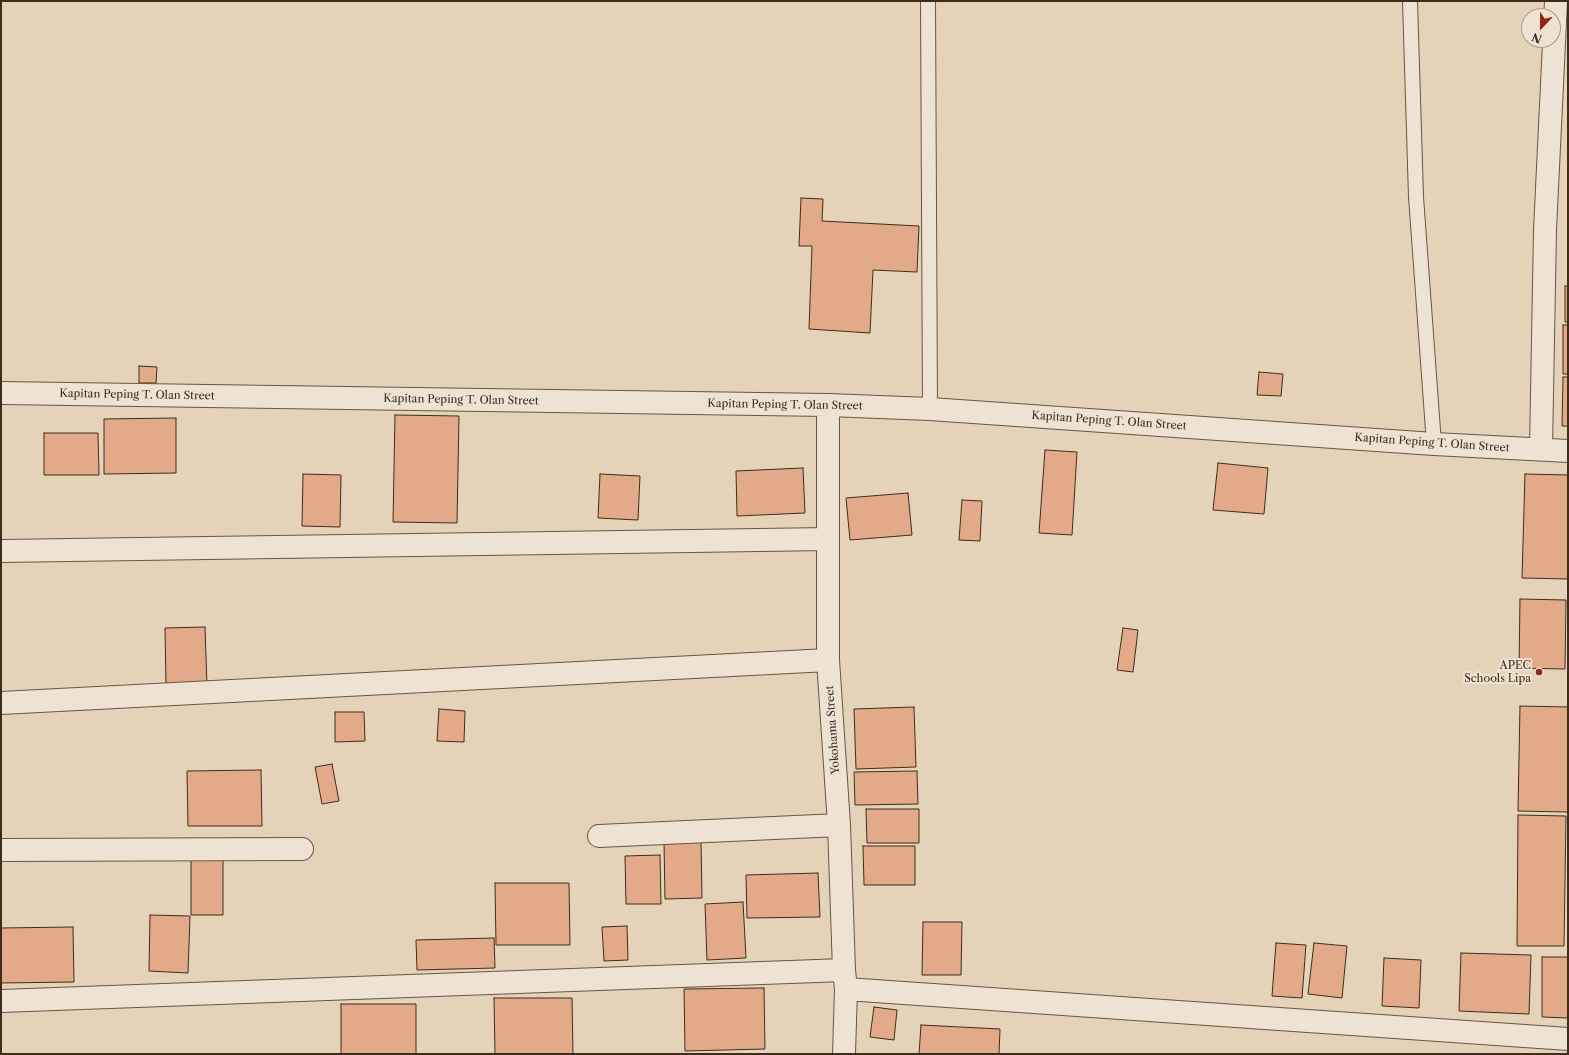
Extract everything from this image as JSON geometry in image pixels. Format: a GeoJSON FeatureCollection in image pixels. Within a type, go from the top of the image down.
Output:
{"type":"FeatureCollection","features":[{"type":"Feature","properties":{"kind":"street"},"geometry":{"type":"LineString","coordinates":[[1541,449],[1545,230],[1556,1]]}},
{"type":"Feature","properties":{"kind":"street","name":"Kapitan Peping T. Olan Street"},"geometry":{"type":"LineString","coordinates":[[1,393],[828,405],[930,409],[1434,444],[1568,451]]}},
{"type":"Feature","properties":{"kind":"street","name":"Yokohama Street"},"geometry":{"type":"LineString","coordinates":[[828,405],[828,660],[839,825],[845,980],[844,1054]]}},
{"type":"Feature","properties":{"kind":"street"},"geometry":{"type":"LineString","coordinates":[[1,551],[828,539]]}},
{"type":"Feature","properties":{"kind":"street"},"geometry":{"type":"LineString","coordinates":[[1,703],[828,660]]}},
{"type":"Feature","properties":{"kind":"street"},"geometry":{"type":"LineString","coordinates":[[599,836],[839,825]]}},
{"type":"Feature","properties":{"kind":"street"},"geometry":{"type":"LineString","coordinates":[[1,850],[302,849]]}},
{"type":"Feature","properties":{"kind":"street"},"geometry":{"type":"LineString","coordinates":[[1,1001],[845,980],[1568,1038]]}},
{"type":"Feature","properties":{"kind":"lane"},"geometry":{"type":"LineString","coordinates":[[928,1],[930,409]]}},
{"type":"Feature","properties":{"kind":"lane"},"geometry":{"type":"LineString","coordinates":[[1410,1],[1416,197],[1434,444]]}},
{"type":"Feature","properties":{"kind":"building"},"geometry":{"type":"Polygon","coordinates":[[[801,198],[823,199],[822,221],[919,226],[917,272],[873,270],[870,333],[809,329],[812,246],[799,246],[801,198]]]}},
{"type":"Feature","properties":{"kind":"building"},"geometry":{"type":"Polygon","coordinates":[[[1565,286],[1568,286],[1568,322],[1565,322],[1565,286]]]}},
{"type":"Feature","properties":{"kind":"building"},"geometry":{"type":"Polygon","coordinates":[[[1563,325],[1568,325],[1568,374],[1563,374],[1563,325]]]}},
{"type":"Feature","properties":{"kind":"building"},"geometry":{"type":"Polygon","coordinates":[[[139,366],[157,367],[156,383],[139,383],[139,366]]]}},
{"type":"Feature","properties":{"kind":"building"},"geometry":{"type":"Polygon","coordinates":[[[1259,372],[1283,374],[1281,396],[1257,395],[1259,372]]]}},
{"type":"Feature","properties":{"kind":"building"},"geometry":{"type":"Polygon","coordinates":[[[1563,377],[1568,377],[1568,426],[1562,426],[1563,377]]]}},
{"type":"Feature","properties":{"kind":"building"},"geometry":{"type":"Polygon","coordinates":[[[395,415],[459,416],[457,523],[393,522],[395,415]]]}},
{"type":"Feature","properties":{"kind":"building"},"geometry":{"type":"Polygon","coordinates":[[[176,418],[176,473],[104,474],[104,419],[176,418]]]}},
{"type":"Feature","properties":{"kind":"building"},"geometry":{"type":"Polygon","coordinates":[[[44,433],[98,433],[99,475],[44,475],[44,433]]]}},
{"type":"Feature","properties":{"kind":"building"},"geometry":{"type":"Polygon","coordinates":[[[1045,450],[1077,452],[1072,535],[1039,533],[1045,450]]]}},
{"type":"Feature","properties":{"kind":"building"},"geometry":{"type":"Polygon","coordinates":[[[1218,463],[1268,468],[1264,514],[1213,510],[1218,463]]]}},
{"type":"Feature","properties":{"kind":"building"},"geometry":{"type":"Polygon","coordinates":[[[803,468],[805,513],[737,516],[736,471],[803,468]]]}},
{"type":"Feature","properties":{"kind":"building"},"geometry":{"type":"Polygon","coordinates":[[[303,474],[341,475],[340,527],[302,526],[303,474]]]}},
{"type":"Feature","properties":{"kind":"building"},"geometry":{"type":"Polygon","coordinates":[[[600,474],[640,476],[638,520],[598,518],[600,474]]]}},
{"type":"Feature","properties":{"kind":"building"},"geometry":{"type":"Polygon","coordinates":[[[1525,474],[1568,475],[1568,579],[1522,578],[1525,474]]]}},
{"type":"Feature","properties":{"kind":"building"},"geometry":{"type":"Polygon","coordinates":[[[908,493],[912,535],[850,540],[846,498],[908,493]]]}},
{"type":"Feature","properties":{"kind":"building"},"geometry":{"type":"Polygon","coordinates":[[[962,500],[982,501],[980,541],[959,540],[962,500]]]}},
{"type":"Feature","properties":{"kind":"building"},"geometry":{"type":"Polygon","coordinates":[[[1520,599],[1566,600],[1565,669],[1519,668],[1520,599]]]}},
{"type":"Feature","properties":{"kind":"building"},"geometry":{"type":"Polygon","coordinates":[[[205,627],[207,686],[166,686],[165,628],[205,627]]]}},
{"type":"Feature","properties":{"kind":"building"},"geometry":{"type":"Polygon","coordinates":[[[1123,628],[1138,630],[1133,672],[1117,670],[1123,628]]]}},
{"type":"Feature","properties":{"kind":"building"},"geometry":{"type":"Polygon","coordinates":[[[1520,706],[1568,707],[1568,812],[1518,811],[1520,706]]]}},
{"type":"Feature","properties":{"kind":"building"},"geometry":{"type":"Polygon","coordinates":[[[914,707],[916,767],[856,769],[854,709],[914,707]]]}},
{"type":"Feature","properties":{"kind":"building"},"geometry":{"type":"Polygon","coordinates":[[[439,709],[465,711],[464,742],[437,741],[439,709]]]}},
{"type":"Feature","properties":{"kind":"building"},"geometry":{"type":"Polygon","coordinates":[[[335,712],[364,712],[365,741],[335,742],[335,712]]]}},
{"type":"Feature","properties":{"kind":"building"},"geometry":{"type":"Polygon","coordinates":[[[332,764],[339,801],[322,804],[315,767],[332,764]]]}},
{"type":"Feature","properties":{"kind":"building"},"geometry":{"type":"Polygon","coordinates":[[[261,770],[262,826],[188,826],[187,771],[261,770]]]}},
{"type":"Feature","properties":{"kind":"building"},"geometry":{"type":"Polygon","coordinates":[[[917,771],[918,804],[855,805],[854,772],[917,771]]]}},
{"type":"Feature","properties":{"kind":"building"},"geometry":{"type":"Polygon","coordinates":[[[866,809],[919,809],[919,843],[867,843],[866,809]]]}},
{"type":"Feature","properties":{"kind":"building"},"geometry":{"type":"Polygon","coordinates":[[[1518,815],[1566,816],[1564,946],[1517,946],[1518,815]]]}},
{"type":"Feature","properties":{"kind":"building"},"geometry":{"type":"Polygon","coordinates":[[[664,841],[701,841],[702,898],[665,899],[664,841]]]}},
{"type":"Feature","properties":{"kind":"building"},"geometry":{"type":"Polygon","coordinates":[[[863,846],[915,846],[915,885],[864,885],[863,846]]]}},
{"type":"Feature","properties":{"kind":"building"},"geometry":{"type":"Polygon","coordinates":[[[660,855],[661,904],[626,904],[625,856],[660,855]]]}},
{"type":"Feature","properties":{"kind":"building"},"geometry":{"type":"Polygon","coordinates":[[[223,859],[223,915],[191,915],[191,860],[223,859]]]}},
{"type":"Feature","properties":{"kind":"building"},"geometry":{"type":"Polygon","coordinates":[[[818,873],[820,917],[747,918],[746,875],[818,873]]]}},
{"type":"Feature","properties":{"kind":"building"},"geometry":{"type":"Polygon","coordinates":[[[495,883],[569,883],[570,945],[496,945],[495,883]]]}},
{"type":"Feature","properties":{"kind":"building"},"geometry":{"type":"Polygon","coordinates":[[[743,902],[746,958],[707,960],[705,904],[743,902]]]}},
{"type":"Feature","properties":{"kind":"building"},"geometry":{"type":"Polygon","coordinates":[[[150,915],[190,916],[188,973],[149,971],[150,915]]]}},
{"type":"Feature","properties":{"kind":"building"},"geometry":{"type":"Polygon","coordinates":[[[923,922],[962,922],[961,975],[922,975],[923,922]]]}},
{"type":"Feature","properties":{"kind":"building"},"geometry":{"type":"Polygon","coordinates":[[[627,926],[628,960],[604,961],[602,927],[627,926]]]}},
{"type":"Feature","properties":{"kind":"building"},"geometry":{"type":"Polygon","coordinates":[[[73,927],[74,982],[1,983],[1,928],[73,927]]]}},
{"type":"Feature","properties":{"kind":"building"},"geometry":{"type":"Polygon","coordinates":[[[494,938],[495,968],[417,970],[416,940],[494,938]]]}},
{"type":"Feature","properties":{"kind":"building"},"geometry":{"type":"Polygon","coordinates":[[[1276,943],[1306,945],[1302,998],[1272,996],[1276,943]]]}},
{"type":"Feature","properties":{"kind":"building"},"geometry":{"type":"Polygon","coordinates":[[[1314,943],[1347,946],[1342,998],[1308,994],[1314,943]]]}},
{"type":"Feature","properties":{"kind":"building"},"geometry":{"type":"Polygon","coordinates":[[[1461,953],[1531,955],[1529,1014],[1459,1011],[1461,953]]]}},
{"type":"Feature","properties":{"kind":"building"},"geometry":{"type":"Polygon","coordinates":[[[1542,957],[1568,957],[1568,1018],[1542,1017],[1542,957]]]}},
{"type":"Feature","properties":{"kind":"building"},"geometry":{"type":"Polygon","coordinates":[[[1384,958],[1421,960],[1419,1008],[1382,1006],[1384,958]]]}},
{"type":"Feature","properties":{"kind":"building"},"geometry":{"type":"Polygon","coordinates":[[[764,988],[765,1049],[685,1051],[684,989],[764,988]]]}},
{"type":"Feature","properties":{"kind":"building"},"geometry":{"type":"Polygon","coordinates":[[[494,998],[572,998],[573,1054],[495,1054],[494,998]]]}},
{"type":"Feature","properties":{"kind":"building"},"geometry":{"type":"Polygon","coordinates":[[[341,1004],[416,1004],[416,1054],[341,1054],[341,1004]]]}},
{"type":"Feature","properties":{"kind":"building"},"geometry":{"type":"Polygon","coordinates":[[[874,1007],[897,1010],[894,1040],[870,1037],[874,1007]]]}},
{"type":"Feature","properties":{"kind":"building"},"geometry":{"type":"Polygon","coordinates":[[[921,1025],[1000,1029],[999,1054],[919,1054],[921,1025]]]}},
{"type":"Feature","properties":{"kind":"place","name":"APEC Schools Lipa"},"geometry":{"type":"Point","coordinates":[1539,672]}}]}
